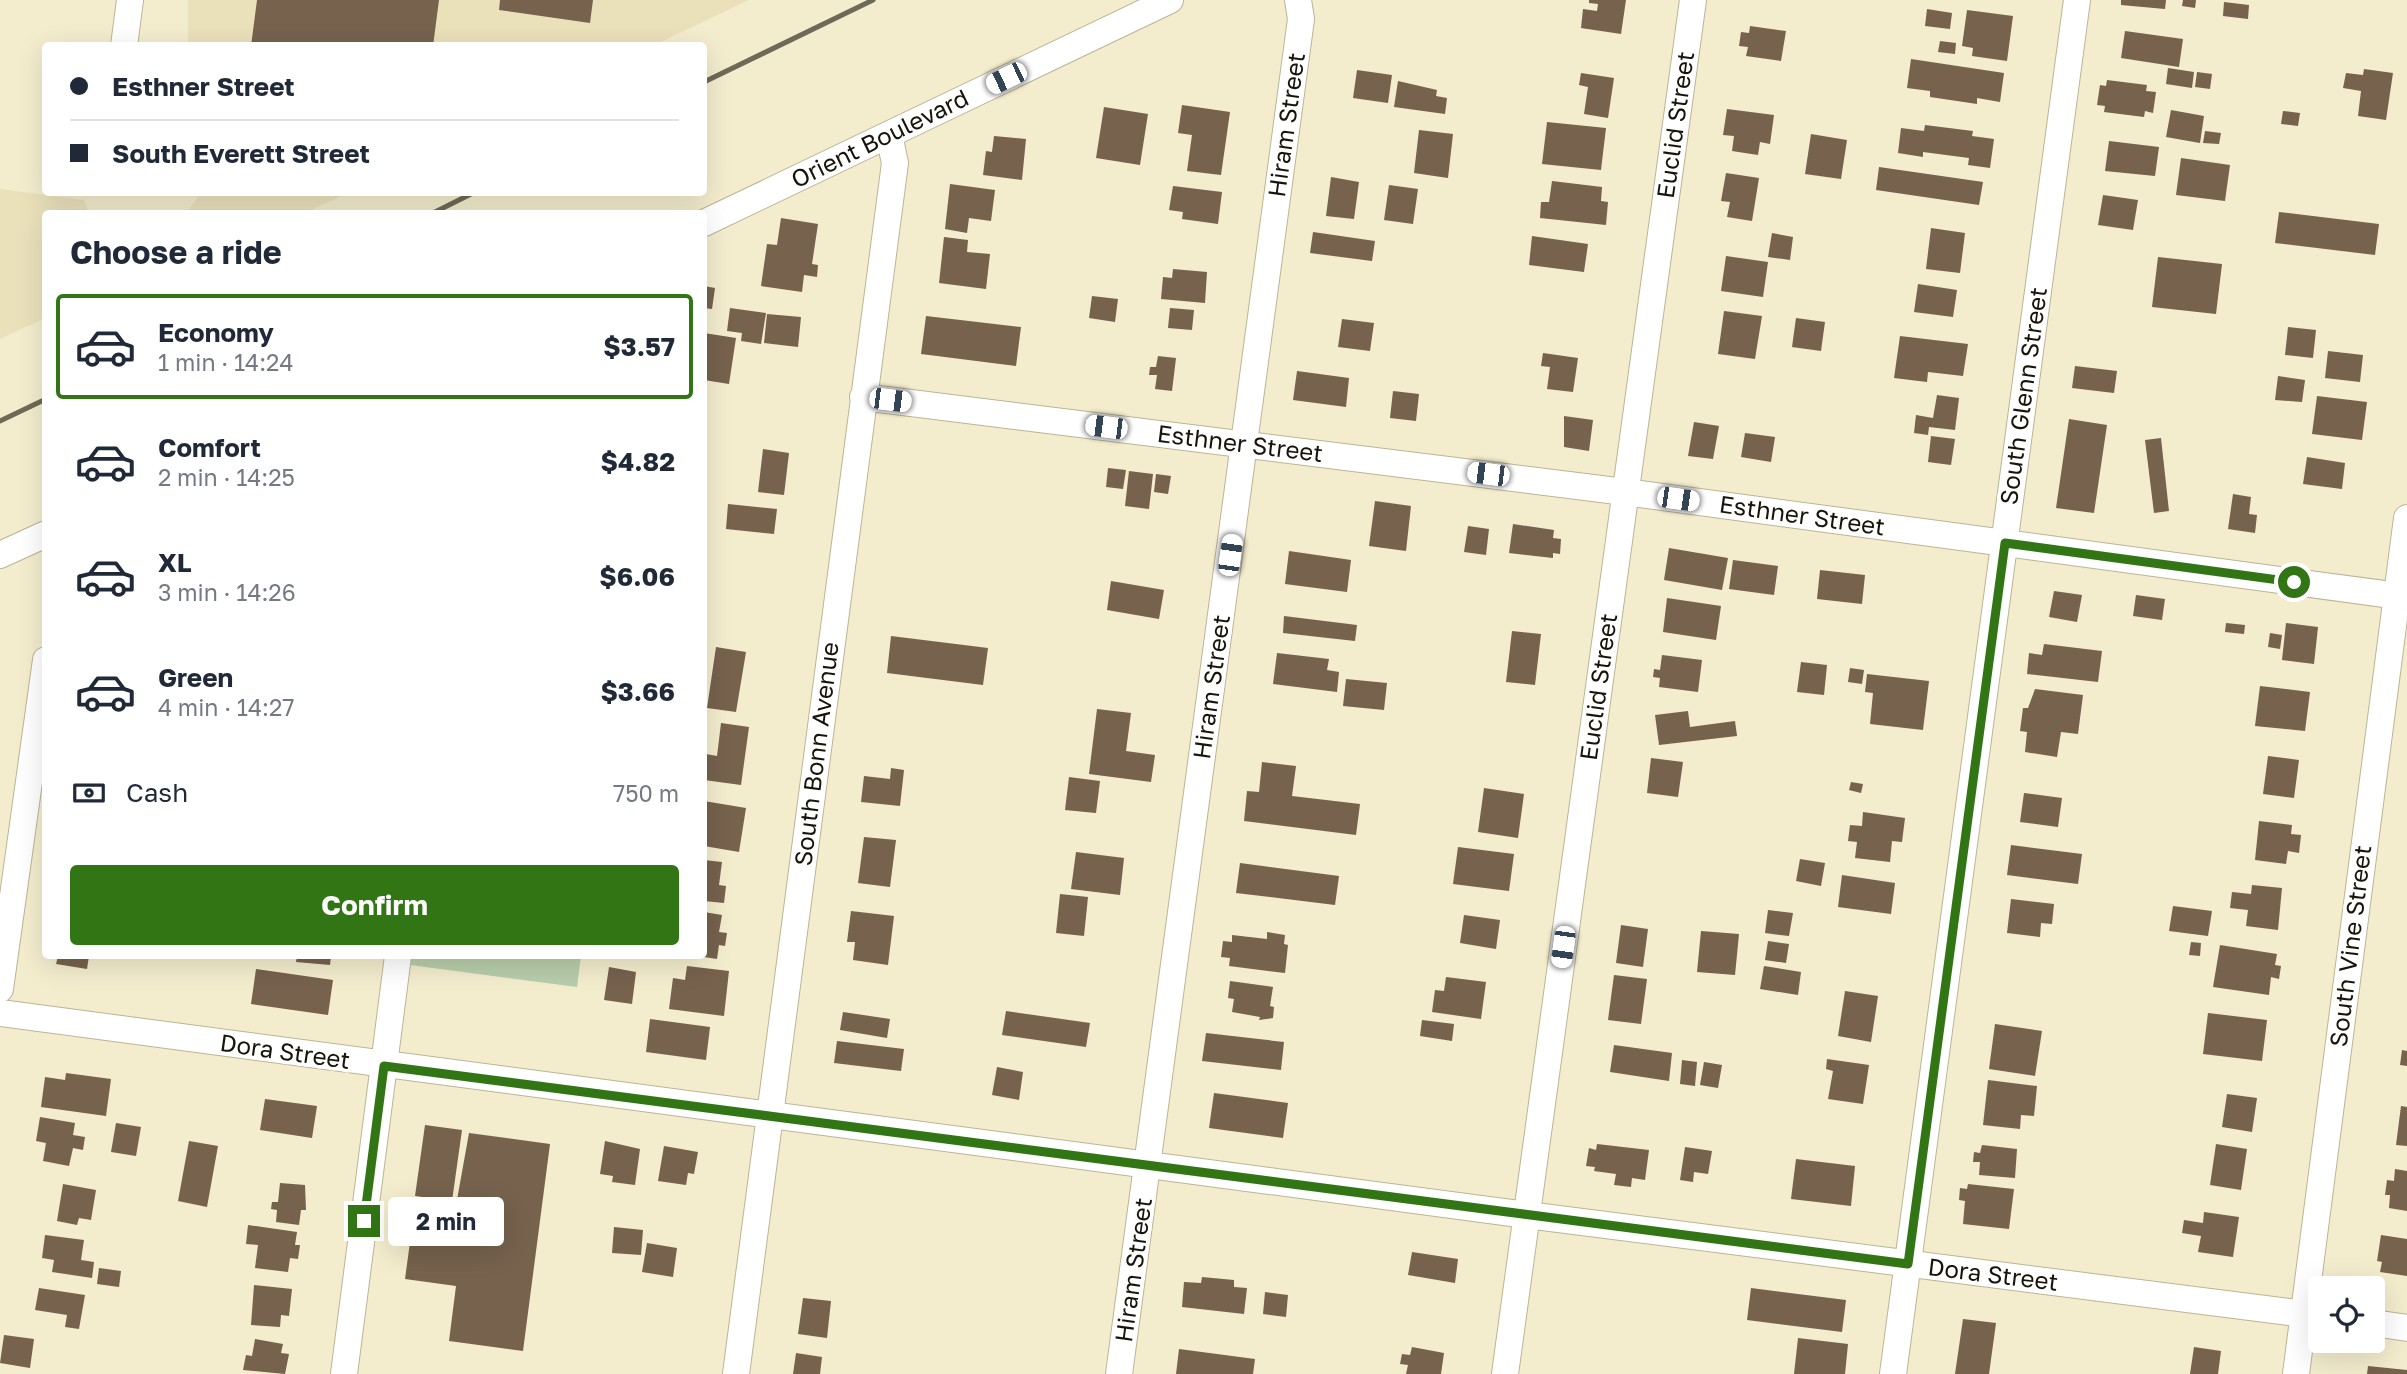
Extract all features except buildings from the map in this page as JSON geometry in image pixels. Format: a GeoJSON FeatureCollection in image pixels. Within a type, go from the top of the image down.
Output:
{"type":"FeatureCollection","features":[{"type":"Feature","properties":{"kind":"street"},"geometry":{"type":"LineString","coordinates":[[125,42],[130,0]]}},
{"type":"Feature","properties":{"kind":"street","name":"Orient Boulevard"},"geometry":{"type":"LineString","coordinates":[[707,222],[1170,0]]}},
{"type":"Feature","properties":{"kind":"street","name":"Hiram Street"},"geometry":{"type":"LineString","coordinates":[[1119,1374],[1301,19],[1298,0]]}},
{"type":"Feature","properties":{"kind":"street","name":"Euclid Street"},"geometry":{"type":"LineString","coordinates":[[1505,1374],[1693,0]]}},
{"type":"Feature","properties":{"kind":"street","name":"South Glenn Street"},"geometry":{"type":"LineString","coordinates":[[1893,1374],[2077,0]]}},
{"type":"Feature","properties":{"kind":"street","name":"South Bonn Avenue"},"geometry":{"type":"LineString","coordinates":[[736,1374],[895,163],[888,135]]}},
{"type":"Feature","properties":{"kind":"street","name":"Esthner Street"},"geometry":{"type":"LineString","coordinates":[[863,397],[1625,492],[2402,597]]}},
{"type":"Feature","properties":{"kind":"street","name":"South Vine Street"},"geometry":{"type":"LineString","coordinates":[[2317,1276],[2402,597],[2407,518]]}},
{"type":"Feature","properties":{"kind":"street"},"geometry":{"type":"LineString","coordinates":[[0,555],[42,536]]}},
{"type":"Feature","properties":{"kind":"street"},"geometry":{"type":"LineString","coordinates":[[0,989],[42,689]]}},
{"type":"Feature","properties":{"kind":"street"},"geometry":{"type":"LineString","coordinates":[[344,1374],[398,959]]}},
{"type":"Feature","properties":{"kind":"street","name":"Dora Street"},"geometry":{"type":"LineString","coordinates":[[0,1013],[1148,1166],[2308,1314]]}},
{"type":"Feature","properties":{"kind":"street"},"geometry":{"type":"LineString","coordinates":[[2385,1325],[2407,1328]]}},
{"type":"Feature","properties":{"kind":"street","name":"South Vine Street"},"geometry":{"type":"LineString","coordinates":[[2296,1374],[2308,1330]]}},
{"type":"Feature","properties":{"kind":"shaded area"},"geometry":{"type":"Polygon","coordinates":[[[188,0],[749,0],[660,42],[188,42],[188,0]]]}},
{"type":"Feature","properties":{"kind":"shaded area"},"geometry":{"type":"Polygon","coordinates":[[[0,189],[84,200],[88,210],[42,210],[42,319],[0,339],[0,189]]]}},
{"type":"Feature","properties":{"kind":"shaded area"},"geometry":{"type":"Polygon","coordinates":[[[199,196],[341,196],[311,210],[188,210],[199,196]]]}},
{"type":"Feature","properties":{"kind":"green space"},"geometry":{"type":"Polygon","coordinates":[[[411,959],[581,959],[577,987],[410,965],[411,959]]]}},
{"type":"Feature","properties":{"kind":"railway"},"geometry":{"type":"LineString","coordinates":[[707,81],[873,0]]}},
{"type":"Feature","properties":{"kind":"railway"},"geometry":{"type":"LineString","coordinates":[[439,210],[467,196]]}},
{"type":"Feature","properties":{"kind":"railway"},"geometry":{"type":"LineString","coordinates":[[0,421],[42,401]]}},
{"type":"Feature","properties":{"kind":"route"},"geometry":{"type":"LineString","coordinates":[[364,1221],[384,1066],[1908,1264],[2005,543],[2294,582]]}}]}
